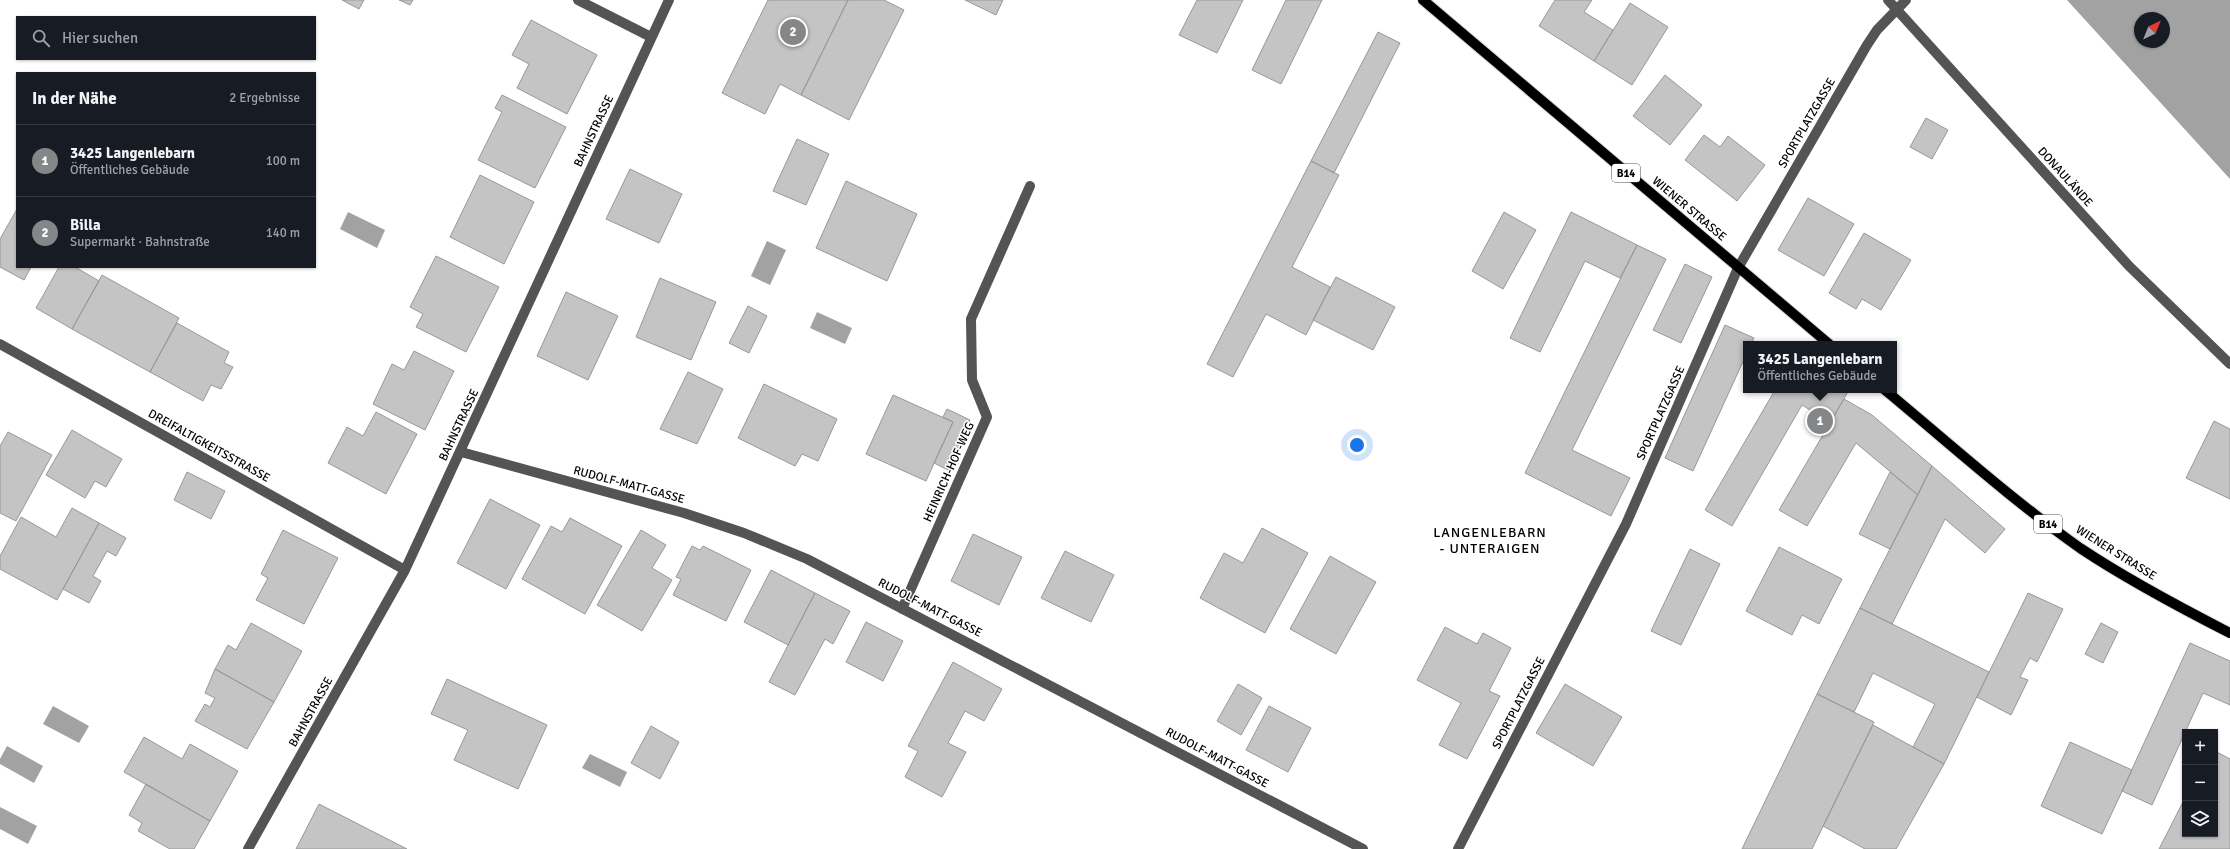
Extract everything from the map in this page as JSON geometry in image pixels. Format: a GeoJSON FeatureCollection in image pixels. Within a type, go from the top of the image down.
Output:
{"type":"FeatureCollection","features":[{"type":"Feature","properties":{"kind":"main road","name":"WIENER STRASSE"},"geometry":{"type":"LineString","coordinates":[[1423,0],[1825,341]]}},
{"type":"Feature","properties":{"kind":"main road","name":"WIENER STRASSE"},"geometry":{"type":"LineString","coordinates":[[1889,393],[2032,512],[2082,548],[2146,588],[2230,633]]}},
{"type":"Feature","properties":{"kind":"street"},"geometry":{"type":"LineString","coordinates":[[578,0],[651,37]]}},
{"type":"Feature","properties":{"kind":"street","name":"BAHNSTRASSE"},"geometry":{"type":"LineString","coordinates":[[248,849],[405,570],[461,452],[669,0]]}},
{"type":"Feature","properties":{"kind":"street","name":"DONAULÄNDE"},"geometry":{"type":"LineString","coordinates":[[1888,0],[2129,266],[2230,364]]}},
{"type":"Feature","properties":{"kind":"street","name":"SPORTPLATZGASSE"},"geometry":{"type":"LineString","coordinates":[[1458,849],[1626,524],[1738,268],[1867,45],[1896,9],[1906,0]]}},
{"type":"Feature","properties":{"kind":"street","name":"HEINRICH-HOF-WEG"},"geometry":{"type":"LineString","coordinates":[[902,609],[987,417],[972,380],[971,318],[1030,186]]}},
{"type":"Feature","properties":{"kind":"street","name":"DREIFALTIGKEITSSTRASSE"},"geometry":{"type":"LineString","coordinates":[[0,344],[405,570]]}},
{"type":"Feature","properties":{"kind":"street","name":"RUDOLF-MATT-GASSE"},"geometry":{"type":"LineString","coordinates":[[461,452],[684,513],[744,533],[807,559],[1363,849]]}},
{"type":"Feature","properties":{"kind":"shaded area"},"geometry":{"type":"Polygon","coordinates":[[[2067,0],[2230,0],[2230,179],[2067,0]]]}},
{"type":"Feature","properties":{"kind":"shaded area"},"geometry":{"type":"Polygon","coordinates":[[[348,212],[385,230],[377,248],[340,229],[348,212]]]}},
{"type":"Feature","properties":{"kind":"shaded area"},"geometry":{"type":"Polygon","coordinates":[[[767,241],[786,250],[770,285],[751,276],[767,241]]]}},
{"type":"Feature","properties":{"kind":"shaded area"},"geometry":{"type":"Polygon","coordinates":[[[817,312],[852,328],[845,344],[810,328],[817,312]]]}},
{"type":"Feature","properties":{"kind":"shaded area"},"geometry":{"type":"Polygon","coordinates":[[[53,706],[89,726],[79,743],[43,724],[53,706]]]}},
{"type":"Feature","properties":{"kind":"shaded area"},"geometry":{"type":"Polygon","coordinates":[[[7,746],[43,766],[34,783],[0,764],[0,759],[7,746]]]}},
{"type":"Feature","properties":{"kind":"shaded area"},"geometry":{"type":"Polygon","coordinates":[[[590,754],[627,772],[620,787],[582,768],[590,754]]]}},
{"type":"Feature","properties":{"kind":"shaded area"},"geometry":{"type":"Polygon","coordinates":[[[0,807],[37,826],[28,844],[0,829],[0,807]]]}},
{"type":"Feature","properties":{"kind":"building"},"geometry":{"type":"Polygon","coordinates":[[[342,0],[364,0],[359,9],[342,0]]]}},
{"type":"Feature","properties":{"kind":"building"},"geometry":{"type":"Polygon","coordinates":[[[399,0],[413,0],[410,5],[399,0]]]}},
{"type":"Feature","properties":{"kind":"building"},"geometry":{"type":"Polygon","coordinates":[[[768,0],[848,0],[801,95],[780,84],[765,114],[722,93],[768,0]]]}},
{"type":"Feature","properties":{"kind":"building"},"geometry":{"type":"Polygon","coordinates":[[[848,0],[884,0],[904,10],[849,120],[801,95],[848,0]]]}},
{"type":"Feature","properties":{"kind":"building"},"geometry":{"type":"Polygon","coordinates":[[[965,0],[1003,0],[996,15],[965,0]]]}},
{"type":"Feature","properties":{"kind":"building"},"geometry":{"type":"Polygon","coordinates":[[[1197,0],[1243,0],[1217,53],[1179,35],[1197,0]]]}},
{"type":"Feature","properties":{"kind":"building"},"geometry":{"type":"Polygon","coordinates":[[[1286,0],[1322,0],[1281,84],[1252,70],[1286,0]]]}},
{"type":"Feature","properties":{"kind":"building"},"geometry":{"type":"Polygon","coordinates":[[[1555,0],[1592,0],[1584,12],[1613,30],[1594,61],[1539,26],[1555,0]]]}},
{"type":"Feature","properties":{"kind":"building"},"geometry":{"type":"Polygon","coordinates":[[[1630,3],[1668,27],[1632,85],[1594,61],[1630,3]]]}},
{"type":"Feature","properties":{"kind":"building"},"geometry":{"type":"Polygon","coordinates":[[[531,20],[597,55],[567,114],[517,88],[529,64],[512,55],[531,20]]]}},
{"type":"Feature","properties":{"kind":"building"},"geometry":{"type":"Polygon","coordinates":[[[1378,32],[1400,43],[1334,173],[1311,161],[1378,32]]]}},
{"type":"Feature","properties":{"kind":"building"},"geometry":{"type":"Polygon","coordinates":[[[1665,75],[1702,105],[1670,145],[1633,116],[1665,75]]]}},
{"type":"Feature","properties":{"kind":"building"},"geometry":{"type":"Polygon","coordinates":[[[502,95],[566,127],[535,188],[478,160],[502,112],[495,108],[502,95]]]}},
{"type":"Feature","properties":{"kind":"building"},"geometry":{"type":"Polygon","coordinates":[[[1926,118],[1948,130],[1932,159],[1910,147],[1926,118]]]}},
{"type":"Feature","properties":{"kind":"building"},"geometry":{"type":"Polygon","coordinates":[[[1704,135],[1720,147],[1728,136],[1765,165],[1737,201],[1685,160],[1704,135]]]}},
{"type":"Feature","properties":{"kind":"building"},"geometry":{"type":"Polygon","coordinates":[[[797,139],[829,154],[806,205],[773,191],[797,139]]]}},
{"type":"Feature","properties":{"kind":"building"},"geometry":{"type":"Polygon","coordinates":[[[1311,161],[1339,175],[1292,267],[1330,287],[1306,335],[1266,314],[1233,377],[1207,364],[1311,161]]]}},
{"type":"Feature","properties":{"kind":"building"},"geometry":{"type":"Polygon","coordinates":[[[630,169],[682,194],[659,243],[606,219],[630,169]]]}},
{"type":"Feature","properties":{"kind":"building"},"geometry":{"type":"Polygon","coordinates":[[[480,175],[534,202],[504,264],[450,237],[480,175]]]}},
{"type":"Feature","properties":{"kind":"building"},"geometry":{"type":"Polygon","coordinates":[[[846,181],[917,214],[887,281],[816,248],[846,181]]]}},
{"type":"Feature","properties":{"kind":"building"},"geometry":{"type":"Polygon","coordinates":[[[1808,198],[1854,224],[1824,276],[1778,250],[1808,198]]]}},
{"type":"Feature","properties":{"kind":"building"},"geometry":{"type":"Polygon","coordinates":[[[16,211],[16,268],[30,268],[24,280],[0,267],[0,239],[16,211]]]}},
{"type":"Feature","properties":{"kind":"building"},"geometry":{"type":"Polygon","coordinates":[[[1504,212],[1536,230],[1503,289],[1472,271],[1504,212]]]}},
{"type":"Feature","properties":{"kind":"building"},"geometry":{"type":"Polygon","coordinates":[[[1571,212],[1637,245],[1620,278],[1585,261],[1540,352],[1510,338],[1571,212]]]}},
{"type":"Feature","properties":{"kind":"building"},"geometry":{"type":"Polygon","coordinates":[[[1864,233],[1911,260],[1881,310],[1862,299],[1856,309],[1829,293],[1864,233]]]}},
{"type":"Feature","properties":{"kind":"building"},"geometry":{"type":"Polygon","coordinates":[[[1637,245],[1666,259],[1572,450],[1630,478],[1611,516],[1525,473],[1637,245]]]}},
{"type":"Feature","properties":{"kind":"building"},"geometry":{"type":"Polygon","coordinates":[[[436,256],[499,287],[466,352],[416,327],[423,314],[410,307],[436,256]]]}},
{"type":"Feature","properties":{"kind":"building"},"geometry":{"type":"Polygon","coordinates":[[[1685,264],[1712,277],[1681,343],[1653,330],[1685,264]]]}},
{"type":"Feature","properties":{"kind":"building"},"geometry":{"type":"Polygon","coordinates":[[[58,268],[77,268],[99,281],[72,329],[36,308],[58,268]]]}},
{"type":"Feature","properties":{"kind":"building"},"geometry":{"type":"Polygon","coordinates":[[[102,275],[179,318],[150,372],[72,329],[102,275]]]}},
{"type":"Feature","properties":{"kind":"building"},"geometry":{"type":"Polygon","coordinates":[[[1336,277],[1395,307],[1373,350],[1313,320],[1336,277]]]}},
{"type":"Feature","properties":{"kind":"building"},"geometry":{"type":"Polygon","coordinates":[[[660,278],[716,302],[691,360],[636,337],[660,278]]]}},
{"type":"Feature","properties":{"kind":"building"},"geometry":{"type":"Polygon","coordinates":[[[566,292],[618,316],[588,380],[537,356],[566,292]]]}},
{"type":"Feature","properties":{"kind":"building"},"geometry":{"type":"Polygon","coordinates":[[[748,306],[767,316],[749,353],[729,343],[748,306]]]}},
{"type":"Feature","properties":{"kind":"building"},"geometry":{"type":"Polygon","coordinates":[[[177,323],[229,352],[224,363],[233,367],[221,389],[211,385],[203,401],[150,372],[177,323]]]}},
{"type":"Feature","properties":{"kind":"building"},"geometry":{"type":"Polygon","coordinates":[[[1725,325],[1754,338],[1752,341],[1743,341],[1743,362],[1693,471],[1665,458],[1725,325]]]}},
{"type":"Feature","properties":{"kind":"building"},"geometry":{"type":"Polygon","coordinates":[[[414,351],[454,371],[425,430],[373,404],[392,364],[404,370],[414,351]]]}},
{"type":"Feature","properties":{"kind":"building"},"geometry":{"type":"Polygon","coordinates":[[[688,372],[723,389],[697,444],[660,429],[688,372]]]}},
{"type":"Feature","properties":{"kind":"building"},"geometry":{"type":"Polygon","coordinates":[[[764,384],[837,419],[818,461],[802,454],[795,466],[738,438],[764,384]]]}},
{"type":"Feature","properties":{"kind":"building"},"geometry":{"type":"Polygon","coordinates":[[[1773,393],[1847,393],[1830,422],[1802,405],[1732,526],[1705,510],[1773,393]]]}},
{"type":"Feature","properties":{"kind":"building"},"geometry":{"type":"Polygon","coordinates":[[[893,395],[953,422],[926,481],[866,454],[893,395]]]}},
{"type":"Feature","properties":{"kind":"building"},"geometry":{"type":"Polygon","coordinates":[[[1844,399],[1872,415],[1932,466],[1918,495],[1856,443],[1807,526],[1779,510],[1844,399]]]}},
{"type":"Feature","properties":{"kind":"building"},"geometry":{"type":"Polygon","coordinates":[[[947,409],[970,420],[948,470],[934,463],[953,422],[943,417],[947,409]]]}},
{"type":"Feature","properties":{"kind":"building"},"geometry":{"type":"Polygon","coordinates":[[[376,412],[417,434],[386,494],[328,463],[347,427],[363,436],[376,412]]]}},
{"type":"Feature","properties":{"kind":"building"},"geometry":{"type":"Polygon","coordinates":[[[2214,421],[2230,429],[2230,499],[2186,478],[2214,421]]]}},
{"type":"Feature","properties":{"kind":"building"},"geometry":{"type":"Polygon","coordinates":[[[72,430],[122,459],[106,487],[95,481],[85,498],[46,475],[72,430]]]}},
{"type":"Feature","properties":{"kind":"building"},"geometry":{"type":"Polygon","coordinates":[[[8,432],[52,455],[16,521],[0,513],[0,446],[8,432]]]}},
{"type":"Feature","properties":{"kind":"building"},"geometry":{"type":"Polygon","coordinates":[[[1932,466],[2005,529],[1985,553],[1945,519],[1892,624],[1860,608],[1932,466]]]}},
{"type":"Feature","properties":{"kind":"building"},"geometry":{"type":"Polygon","coordinates":[[[187,472],[225,491],[211,519],[174,500],[187,472]]]}},
{"type":"Feature","properties":{"kind":"building"},"geometry":{"type":"Polygon","coordinates":[[[1890,472],[1918,495],[1890,549],[1859,534],[1890,472]]]}},
{"type":"Feature","properties":{"kind":"building"},"geometry":{"type":"Polygon","coordinates":[[[490,499],[540,525],[506,589],[457,563],[490,499]]]}},
{"type":"Feature","properties":{"kind":"building"},"geometry":{"type":"Polygon","coordinates":[[[72,508],[99,523],[57,600],[0,569],[0,556],[21,517],[56,537],[72,508]]]}},
{"type":"Feature","properties":{"kind":"building"},"geometry":{"type":"Polygon","coordinates":[[[570,518],[622,546],[585,614],[522,579],[551,526],[562,532],[570,518]]]}},
{"type":"Feature","properties":{"kind":"building"},"geometry":{"type":"Polygon","coordinates":[[[99,523],[126,538],[116,556],[107,551],[93,576],[101,581],[89,603],[63,589],[99,523]]]}},
{"type":"Feature","properties":{"kind":"building"},"geometry":{"type":"Polygon","coordinates":[[[1262,528],[1308,553],[1265,633],[1200,598],[1224,553],[1243,563],[1262,528]]]}},
{"type":"Feature","properties":{"kind":"building"},"geometry":{"type":"Polygon","coordinates":[[[283,530],[338,558],[304,624],[256,600],[268,578],[261,574],[283,530]]]}},
{"type":"Feature","properties":{"kind":"building"},"geometry":{"type":"Polygon","coordinates":[[[641,530],[666,545],[652,568],[672,580],[642,631],[597,605],[641,530]]]}},
{"type":"Feature","properties":{"kind":"building"},"geometry":{"type":"Polygon","coordinates":[[[973,534],[1022,557],[999,605],[951,581],[973,534]]]}},
{"type":"Feature","properties":{"kind":"building"},"geometry":{"type":"Polygon","coordinates":[[[692,546],[700,550],[703,546],[751,570],[726,621],[673,595],[681,579],[676,577],[692,546]]]}},
{"type":"Feature","properties":{"kind":"building"},"geometry":{"type":"Polygon","coordinates":[[[1779,547],[1842,579],[1819,624],[1802,615],[1792,635],[1746,611],[1779,547]]]}},
{"type":"Feature","properties":{"kind":"building"},"geometry":{"type":"Polygon","coordinates":[[[1690,549],[1720,564],[1681,645],[1651,631],[1690,549]]]}},
{"type":"Feature","properties":{"kind":"building"},"geometry":{"type":"Polygon","coordinates":[[[1065,551],[1114,575],[1091,622],[1041,598],[1065,551]]]}},
{"type":"Feature","properties":{"kind":"building"},"geometry":{"type":"Polygon","coordinates":[[[1330,556],[1376,582],[1336,654],[1290,629],[1330,556]]]}},
{"type":"Feature","properties":{"kind":"building"},"geometry":{"type":"Polygon","coordinates":[[[771,570],[815,593],[788,645],[744,622],[771,570]]]}},
{"type":"Feature","properties":{"kind":"building"},"geometry":{"type":"Polygon","coordinates":[[[815,593],[850,611],[833,644],[825,639],[795,695],[769,682],[815,593]]]}},
{"type":"Feature","properties":{"kind":"building"},"geometry":{"type":"Polygon","coordinates":[[[2028,593],[2063,609],[2037,662],[2030,658],[2020,677],[2028,680],[2011,715],[1977,697],[2028,593]]]}},
{"type":"Feature","properties":{"kind":"building"},"geometry":{"type":"Polygon","coordinates":[[[1860,608],[1989,672],[1944,764],[1913,747],[1935,704],[1873,673],[1854,712],[1817,694],[1860,608]]]}},
{"type":"Feature","properties":{"kind":"building"},"geometry":{"type":"Polygon","coordinates":[[[866,622],[903,641],[883,681],[846,662],[866,622]]]}},
{"type":"Feature","properties":{"kind":"building"},"geometry":{"type":"Polygon","coordinates":[[[251,623],[302,651],[274,702],[215,669],[228,645],[236,650],[251,623]]]}},
{"type":"Feature","properties":{"kind":"building"},"geometry":{"type":"Polygon","coordinates":[[[2101,623],[2118,632],[2103,663],[2085,654],[2101,623]]]}},
{"type":"Feature","properties":{"kind":"building"},"geometry":{"type":"Polygon","coordinates":[[[1445,627],[1477,644],[1483,633],[1511,648],[1489,691],[1500,696],[1467,759],[1439,745],[1461,703],[1417,680],[1445,627]]]}},
{"type":"Feature","properties":{"kind":"building"},"geometry":{"type":"Polygon","coordinates":[[[2190,643],[2230,661],[2230,705],[2203,693],[2187,729],[2182,729],[2182,739],[2152,805],[2122,791],[2190,643]]]}},
{"type":"Feature","properties":{"kind":"building"},"geometry":{"type":"Polygon","coordinates":[[[953,662],[1002,689],[984,721],[965,711],[948,743],[966,752],[942,797],[905,777],[918,751],[908,746],[953,662]]]}},
{"type":"Feature","properties":{"kind":"building"},"geometry":{"type":"Polygon","coordinates":[[[215,669],[274,702],[247,749],[195,721],[205,704],[210,707],[215,698],[205,693],[215,669]]]}},
{"type":"Feature","properties":{"kind":"building"},"geometry":{"type":"Polygon","coordinates":[[[447,679],[547,725],[518,789],[454,760],[468,730],[431,714],[447,679]]]}},
{"type":"Feature","properties":{"kind":"building"},"geometry":{"type":"Polygon","coordinates":[[[1238,684],[1262,698],[1241,735],[1217,721],[1238,684]]]}},
{"type":"Feature","properties":{"kind":"building"},"geometry":{"type":"Polygon","coordinates":[[[1565,684],[1622,717],[1593,766],[1536,733],[1565,684]]]}},
{"type":"Feature","properties":{"kind":"building"},"geometry":{"type":"Polygon","coordinates":[[[1817,694],[1874,722],[1812,849],[1742,849],[1817,694]]]}},
{"type":"Feature","properties":{"kind":"building"},"geometry":{"type":"Polygon","coordinates":[[[1269,706],[1311,728],[1288,772],[1246,750],[1269,706]]]}},
{"type":"Feature","properties":{"kind":"building"},"geometry":{"type":"Polygon","coordinates":[[[1873,725],[1944,764],[1896,849],[1865,849],[1823,826],[1873,725]]]}},
{"type":"Feature","properties":{"kind":"building"},"geometry":{"type":"Polygon","coordinates":[[[651,726],[679,742],[660,779],[631,763],[651,726]]]}},
{"type":"Feature","properties":{"kind":"building"},"geometry":{"type":"Polygon","coordinates":[[[144,737],[182,759],[190,744],[238,771],[210,821],[124,772],[144,737]]]}},
{"type":"Feature","properties":{"kind":"building"},"geometry":{"type":"Polygon","coordinates":[[[2070,742],[2132,770],[2102,834],[2041,806],[2070,742]]]}},
{"type":"Feature","properties":{"kind":"building"},"geometry":{"type":"Polygon","coordinates":[[[2218,753],[2230,759],[2230,849],[2159,849],[2182,804],[2182,837],[2218,837],[2218,753]]]}},
{"type":"Feature","properties":{"kind":"building"},"geometry":{"type":"Polygon","coordinates":[[[146,784],[210,821],[194,849],[170,849],[138,831],[142,823],[129,815],[146,784]]]}},
{"type":"Feature","properties":{"kind":"building"},"geometry":{"type":"Polygon","coordinates":[[[319,804],[407,849],[296,849],[319,804]]]}},
{"type":"Feature","properties":{"kind":"place","name":"Billa"},"geometry":{"type":"Point","coordinates":[793,32]}},
{"type":"Feature","properties":{"kind":"place","name":"3425 Langenlebarn"},"geometry":{"type":"Point","coordinates":[1820,421]}},
{"type":"Feature","properties":{"kind":"district","name":"LANGENLEBARN - UNTERAIGEN"},"geometry":{"type":"Point","coordinates":[1490,540]}}]}
